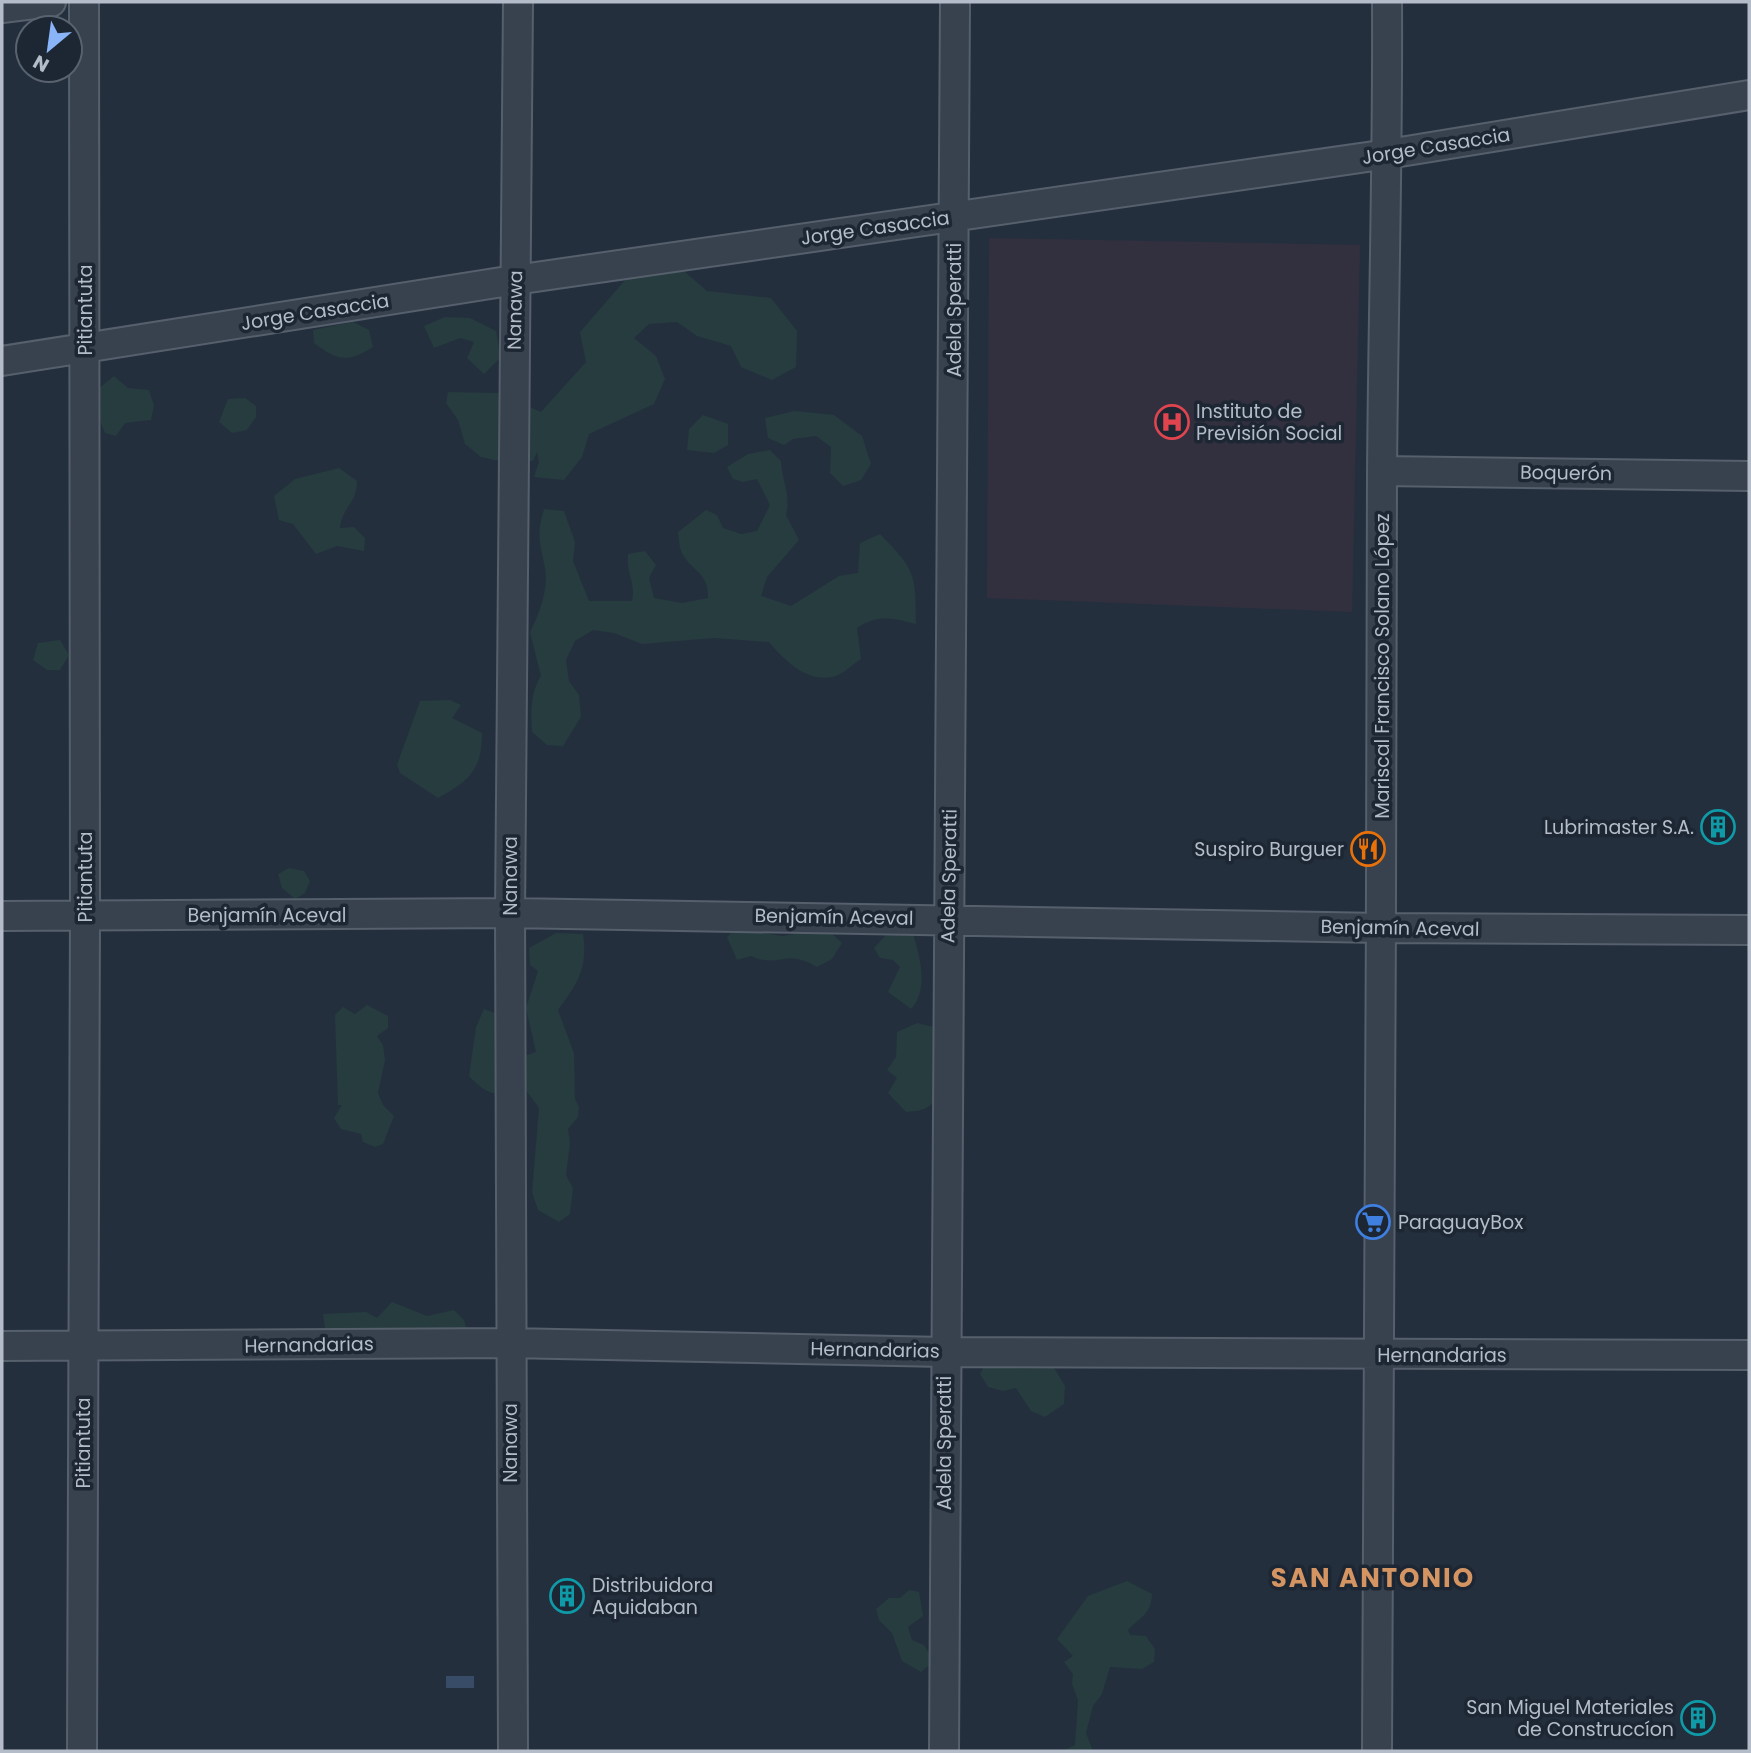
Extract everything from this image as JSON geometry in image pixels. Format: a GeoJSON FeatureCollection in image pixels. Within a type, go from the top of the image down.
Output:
{"type":"FeatureCollection","features":[{"type":"Feature","properties":{"kind":"street"},"geometry":{"type":"LineString","coordinates":[[2,8],[51,2]]}},
{"type":"Feature","properties":{"kind":"street","name":"Pitiantuta"},"geometry":{"type":"LineString","coordinates":[[82,1751],[84,2]]}},
{"type":"Feature","properties":{"kind":"street","name":"Nanawa"},"geometry":{"type":"LineString","coordinates":[[513,1751],[509,1343],[510,913],[518,2]]}},
{"type":"Feature","properties":{"kind":"street","name":"Adela Speratti"},"geometry":{"type":"LineString","coordinates":[[944,1751],[955,2]]}},
{"type":"Feature","properties":{"kind":"street","name":"Mariscal Francisco Solano López"},"geometry":{"type":"LineString","coordinates":[[1377,1751],[1382,1355],[1382,471],[1388,154],[1387,2]]}},
{"type":"Feature","properties":{"kind":"street","name":"Jorge Casaccia"},"geometry":{"type":"LineString","coordinates":[[2,361],[515,280],[1388,154],[1749,95]]}},
{"type":"Feature","properties":{"kind":"street","name":"Boquerón"},"geometry":{"type":"LineString","coordinates":[[1382,471],[1749,476]]}},
{"type":"Feature","properties":{"kind":"street","name":"Benjamín Aceval"},"geometry":{"type":"LineString","coordinates":[[2,916],[510,913],[949,918],[1381,928],[1749,930]]}},
{"type":"Feature","properties":{"kind":"street","name":"Hernandarias"},"geometry":{"type":"LineString","coordinates":[[2,1346],[509,1343],[945,1352],[1749,1355]]}},
{"type":"Feature","properties":{"kind":"shaded area","name":"Instituto de Previsión Social"},"geometry":{"type":"Polygon","coordinates":[[[989,238],[1360,245],[1352,612],[987,598],[989,238]]]}},
{"type":"Feature","properties":{"kind":"green space"},"geometry":{"type":"Polygon","coordinates":[[[643,270],[685,272],[707,291],[771,298],[797,331],[796,367],[772,380],[741,367],[731,346],[697,336],[677,322],[649,324],[634,338],[656,356],[665,379],[654,404],[589,434],[582,457],[564,480],[534,477],[539,462],[537,452],[533,461],[504,462],[481,457],[465,444],[458,420],[446,403],[448,392],[498,393],[541,412],[586,362],[580,332],[626,279],[643,270]]]}},
{"type":"Feature","properties":{"kind":"green space"},"geometry":{"type":"Polygon","coordinates":[[[445,317],[470,318],[496,331],[501,357],[484,374],[467,358],[474,342],[460,338],[434,348],[424,326],[445,317]]]}},
{"type":"Feature","properties":{"kind":"green space"},"geometry":{"type":"Polygon","coordinates":[[[353,322],[369,330],[373,347],[356,356],[343,358],[314,343],[313,330],[353,322]]]}},
{"type":"Feature","properties":{"kind":"green space"},"geometry":{"type":"Polygon","coordinates":[[[114,376],[128,388],[149,390],[154,406],[151,420],[125,423],[116,436],[105,433],[97,414],[97,390],[114,376]]]}},
{"type":"Feature","properties":{"kind":"green space"},"geometry":{"type":"Polygon","coordinates":[[[245,398],[256,406],[256,417],[247,430],[232,433],[219,422],[228,399],[245,398]]]}},
{"type":"Feature","properties":{"kind":"green space"},"geometry":{"type":"Polygon","coordinates":[[[794,411],[834,415],[862,436],[871,464],[861,480],[843,486],[830,473],[831,447],[816,436],[793,439],[784,445],[768,438],[765,418],[794,411]]]}},
{"type":"Feature","properties":{"kind":"green space"},"geometry":{"type":"Polygon","coordinates":[[[703,415],[728,424],[728,445],[714,453],[687,450],[689,429],[703,415]]]}},
{"type":"Feature","properties":{"kind":"green space"},"geometry":{"type":"Polygon","coordinates":[[[770,450],[781,461],[787,494],[786,515],[799,540],[767,577],[761,596],[791,606],[839,576],[858,573],[860,543],[880,534],[911,573],[916,624],[886,618],[857,628],[861,659],[836,676],[823,678],[797,668],[769,642],[714,638],[642,644],[614,633],[593,630],[575,641],[566,660],[569,681],[579,695],[581,717],[563,746],[547,745],[532,732],[533,696],[541,676],[530,632],[540,610],[546,584],[539,533],[544,509],[564,511],[575,542],[573,561],[589,601],[632,601],[628,554],[645,551],[656,565],[649,578],[654,598],[682,603],[708,598],[706,583],[682,553],[678,532],[706,510],[717,515],[723,528],[741,534],[757,531],[770,505],[757,479],[743,482],[733,479],[727,467],[748,454],[770,450]]]}},
{"type":"Feature","properties":{"kind":"green space"},"geometry":{"type":"Polygon","coordinates":[[[339,468],[357,481],[355,495],[340,528],[354,527],[365,538],[364,551],[337,546],[316,554],[293,524],[279,520],[274,496],[295,479],[339,468]]]}},
{"type":"Feature","properties":{"kind":"green space"},"geometry":{"type":"Polygon","coordinates":[[[60,640],[69,655],[60,670],[47,670],[33,660],[38,643],[60,640]]]}},
{"type":"Feature","properties":{"kind":"green space"},"geometry":{"type":"Polygon","coordinates":[[[450,700],[461,705],[452,718],[482,733],[481,746],[472,773],[458,786],[438,798],[400,773],[397,765],[420,701],[450,700]]]}},
{"type":"Feature","properties":{"kind":"green space"},"geometry":{"type":"Polygon","coordinates":[[[289,868],[304,871],[310,881],[305,893],[295,899],[282,888],[278,874],[289,868]]]}},
{"type":"Feature","properties":{"kind":"green space"},"geometry":{"type":"Polygon","coordinates":[[[736,928],[782,936],[827,929],[842,943],[832,959],[817,967],[797,959],[769,961],[751,956],[737,960],[727,937],[736,928]]]}},
{"type":"Feature","properties":{"kind":"green space"},"geometry":{"type":"Polygon","coordinates":[[[912,930],[922,981],[917,1001],[911,1009],[888,992],[900,967],[893,960],[880,958],[874,948],[887,934],[912,930]]]}},
{"type":"Feature","properties":{"kind":"green space"},"geometry":{"type":"Polygon","coordinates":[[[556,933],[583,934],[584,946],[580,975],[558,1010],[574,1053],[575,1099],[579,1107],[578,1117],[568,1129],[570,1143],[566,1175],[573,1188],[570,1214],[559,1222],[538,1210],[532,1192],[539,1108],[525,1089],[508,1094],[494,1093],[481,1087],[469,1076],[476,1027],[484,1009],[506,1017],[516,1059],[536,1052],[526,1008],[538,971],[530,965],[529,948],[556,933]]]}},
{"type":"Feature","properties":{"kind":"green space"},"geometry":{"type":"Polygon","coordinates":[[[367,1005],[388,1016],[388,1028],[377,1036],[383,1045],[385,1060],[378,1093],[383,1105],[394,1116],[383,1144],[375,1147],[363,1142],[361,1134],[341,1129],[334,1118],[342,1105],[338,1105],[335,1015],[343,1007],[355,1014],[367,1005]]]}},
{"type":"Feature","properties":{"kind":"green space"},"geometry":{"type":"Polygon","coordinates":[[[917,1023],[934,1027],[942,1070],[941,1081],[935,1100],[928,1107],[906,1112],[888,1093],[897,1078],[887,1070],[896,1057],[897,1032],[917,1023]]]}},
{"type":"Feature","properties":{"kind":"green space"},"geometry":{"type":"Polygon","coordinates":[[[392,1302],[427,1316],[454,1310],[464,1320],[467,1331],[401,1337],[384,1328],[371,1333],[347,1334],[325,1328],[323,1314],[366,1312],[377,1318],[392,1302]]]}},
{"type":"Feature","properties":{"kind":"green space"},"geometry":{"type":"Polygon","coordinates":[[[985,1364],[1053,1366],[1065,1386],[1064,1404],[1045,1417],[1031,1411],[1016,1388],[1003,1391],[988,1387],[980,1374],[985,1364]]]}},
{"type":"Feature","properties":{"kind":"green space"},"geometry":{"type":"Polygon","coordinates":[[[1127,1581],[1152,1594],[1150,1607],[1128,1630],[1130,1635],[1146,1636],[1155,1649],[1154,1662],[1142,1669],[1110,1667],[1102,1694],[1093,1706],[1086,1733],[1093,1751],[1062,1751],[1075,1745],[1078,1700],[1072,1684],[1073,1674],[1064,1662],[1073,1656],[1057,1639],[1088,1596],[1127,1581]]]}},
{"type":"Feature","properties":{"kind":"green space"},"geometry":{"type":"Polygon","coordinates":[[[909,1590],[919,1592],[923,1616],[908,1627],[912,1640],[924,1645],[934,1661],[921,1672],[902,1661],[892,1633],[879,1620],[876,1609],[889,1598],[900,1598],[909,1590]]]}},
{"type":"Feature","properties":{"kind":"water"},"geometry":{"type":"Polygon","coordinates":[[[446,1676],[474,1676],[474,1688],[446,1688],[446,1676]]]}},
{"type":"Feature","properties":{"kind":"place","name":"Instituto de Previsión Social"},"geometry":{"type":"Point","coordinates":[1172,422]}},
{"type":"Feature","properties":{"kind":"place","name":"Lubrimaster S.A."},"geometry":{"type":"Point","coordinates":[1718,827]}},
{"type":"Feature","properties":{"kind":"place","name":"Suspiro Burguer"},"geometry":{"type":"Point","coordinates":[1368,849]}},
{"type":"Feature","properties":{"kind":"place","name":"ParaguayBox"},"geometry":{"type":"Point","coordinates":[1373,1222]}},
{"type":"Feature","properties":{"kind":"place","name":"Distribuidora Aquidaban"},"geometry":{"type":"Point","coordinates":[567,1596]}},
{"type":"Feature","properties":{"kind":"place","name":"San Miguel Materiales de Construccíon"},"geometry":{"type":"Point","coordinates":[1698,1718]}},
{"type":"Feature","properties":{"kind":"district","name":"SAN ANTONIO"},"geometry":{"type":"Point","coordinates":[1373,1578]}}]}
